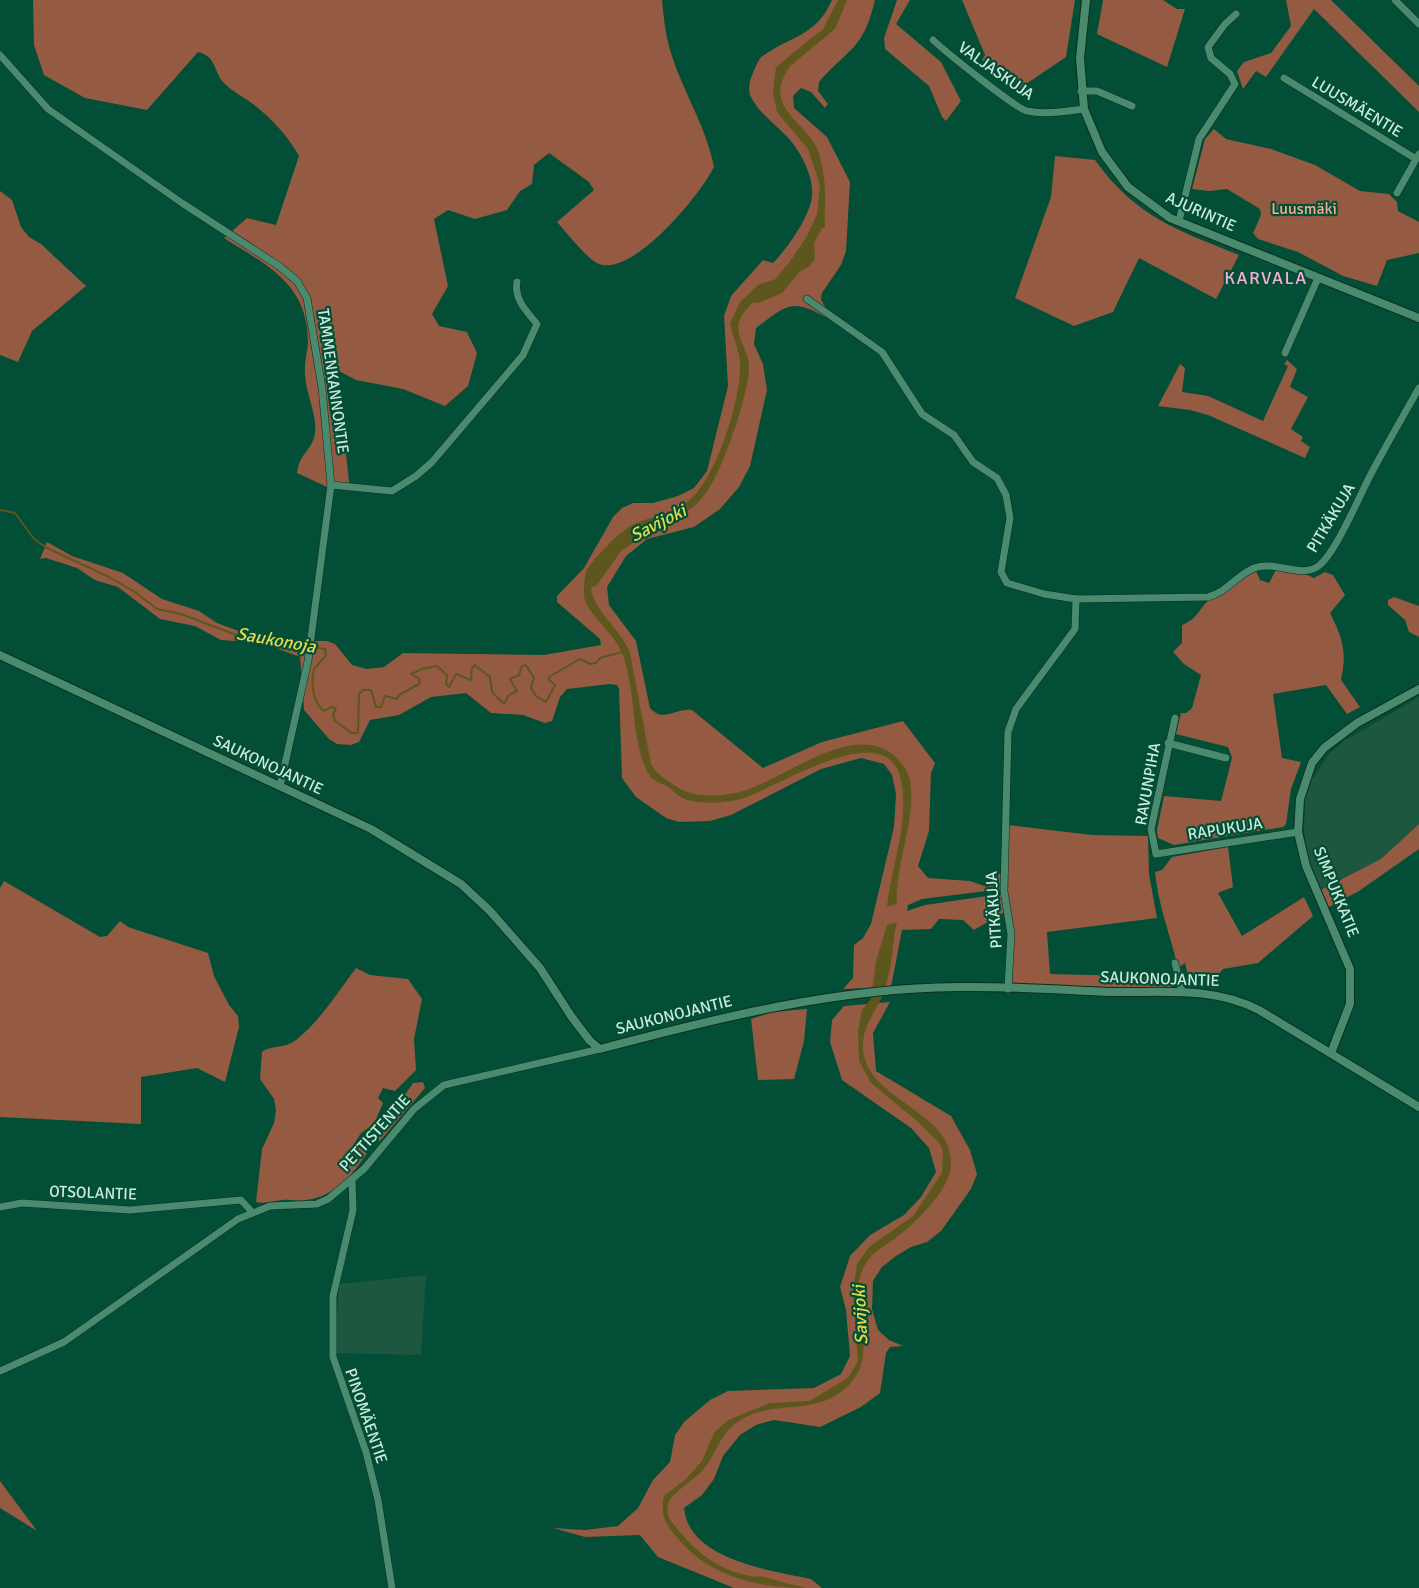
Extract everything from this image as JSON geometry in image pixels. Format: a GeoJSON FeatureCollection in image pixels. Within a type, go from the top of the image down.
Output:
{"type":"FeatureCollection","features":[{"type":"Feature","properties":{"kind":"street","name":"AJURINTIE"},"geometry":{"type":"LineString","coordinates":[[1086,0],[1080,58],[1084,109],[1094,136],[1113,169],[1128,187],[1149,204],[1179,221],[1419,318]]}},
{"type":"Feature","properties":{"kind":"street"},"geometry":{"type":"LineString","coordinates":[[1395,0],[1419,24]]}},
{"type":"Feature","properties":{"kind":"street"},"geometry":{"type":"LineString","coordinates":[[1179,221],[1199,139],[1235,84],[1230,74],[1210,58],[1208,47],[1225,24],[1236,14]]}},
{"type":"Feature","properties":{"kind":"street","name":"VALJASKUJA"},"geometry":{"type":"LineString","coordinates":[[933,40],[958,63],[975,72],[1020,108],[1040,112],[1084,109]]}},
{"type":"Feature","properties":{"kind":"street","name":"TAMMENKANNONTIE"},"geometry":{"type":"LineString","coordinates":[[0,55],[34,95],[61,119],[297,280],[307,298],[326,422],[331,484],[311,643],[280,786]]}},
{"type":"Feature","properties":{"kind":"street","name":"LUUSMÄENTIE"},"geometry":{"type":"LineString","coordinates":[[1284,78],[1418,156],[1397,193]]}},
{"type":"Feature","properties":{"kind":"street"},"geometry":{"type":"LineString","coordinates":[[1081,91],[1097,91],[1132,106]]}},
{"type":"Feature","properties":{"kind":"street"},"geometry":{"type":"LineString","coordinates":[[1286,353],[1318,278]]}},
{"type":"Feature","properties":{"kind":"street"},"geometry":{"type":"LineString","coordinates":[[331,484],[392,491],[416,476],[432,462],[514,365],[529,342],[537,324],[521,303],[516,291],[517,282]]}},
{"type":"Feature","properties":{"kind":"street","name":"PITKÄKUJA"},"geometry":{"type":"LineString","coordinates":[[807,300],[882,352],[922,414],[954,435],[973,462],[997,478],[1009,505],[1008,541],[1001,572],[1007,583],[1044,594],[1077,599],[1209,597],[1222,592],[1242,574],[1257,567],[1271,565],[1304,570],[1316,567],[1329,553],[1357,505],[1370,475],[1419,388]]}},
{"type":"Feature","properties":{"kind":"street","name":"PITKÄKUJA"},"geometry":{"type":"LineString","coordinates":[[1008,989],[1011,934],[1004,891],[1008,732],[1016,709],[1075,628],[1077,599]]}},
{"type":"Feature","properties":{"kind":"street","name":"SAUKONOJANTIE"},"geometry":{"type":"LineString","coordinates":[[0,654],[371,830],[461,884],[490,912],[540,968],[571,1016],[590,1041],[600,1049],[767,1008],[866,993],[958,987],[1182,992],[1221,995],[1244,1002],[1419,1107]]}},
{"type":"Feature","properties":{"kind":"street","name":"SIMPUKKATIE"},"geometry":{"type":"LineString","coordinates":[[1331,1053],[1350,1004],[1350,969],[1312,883],[1298,832],[1300,799],[1312,763],[1324,748],[1357,723],[1419,689]]}},
{"type":"Feature","properties":{"kind":"street","name":"RAVUNPIHA"},"geometry":{"type":"LineString","coordinates":[[1156,854],[1151,829],[1175,718]]}},
{"type":"Feature","properties":{"kind":"street"},"geometry":{"type":"LineString","coordinates":[[1168,743],[1226,758]]}},
{"type":"Feature","properties":{"kind":"street","name":"RAPUKUJA"},"geometry":{"type":"LineString","coordinates":[[1156,854],[1298,832]]}},
{"type":"Feature","properties":{"kind":"street"},"geometry":{"type":"LineString","coordinates":[[1175,963],[1182,992]]}},
{"type":"Feature","properties":{"kind":"street","name":"PETTISTENTIE"},"geometry":{"type":"LineString","coordinates":[[0,1371],[64,1342],[168,1271],[216,1232],[252,1212],[270,1206],[317,1204],[352,1181],[414,1109],[444,1085],[600,1049]]}},
{"type":"Feature","properties":{"kind":"street","name":"PINOMÄENTIE"},"geometry":{"type":"LineString","coordinates":[[352,1181],[353,1210],[333,1296],[333,1357],[366,1452],[378,1500],[392,1588]]}},
{"type":"Feature","properties":{"kind":"street","name":"OTSOLANTIE"},"geometry":{"type":"LineString","coordinates":[[0,1207],[21,1203],[130,1210],[241,1200],[252,1212]]}},
{"type":"Feature","properties":{"kind":"shaded area"},"geometry":{"type":"Polygon","coordinates":[[[1419,697],[1419,824],[1381,859],[1320,889],[1309,865],[1304,833],[1305,798],[1311,781],[1329,754],[1344,741],[1419,697]]]}},
{"type":"Feature","properties":{"kind":"shaded area"},"geometry":{"type":"Polygon","coordinates":[[[426,1275],[421,1355],[335,1353],[339,1284],[426,1275]]]}},
{"type":"Feature","properties":{"kind":"green space"},"geometry":{"type":"Polygon","coordinates":[[[33,0],[662,0],[671,52],[706,139],[714,167],[681,213],[664,230],[647,246],[613,265],[599,264],[594,261],[557,222],[594,190],[589,182],[549,153],[534,165],[532,184],[520,191],[507,210],[475,219],[448,210],[434,219],[448,286],[432,314],[439,326],[467,332],[477,353],[468,386],[445,406],[403,389],[356,380],[337,370],[326,376],[330,413],[345,444],[350,491],[327,487],[297,473],[315,433],[313,411],[306,382],[308,343],[301,306],[293,291],[270,268],[224,238],[247,218],[276,225],[299,156],[295,149],[266,115],[223,82],[208,57],[198,52],[147,110],[85,98],[44,75],[34,45],[33,0]]]}},
{"type":"Feature","properties":{"kind":"green space"},"geometry":{"type":"Polygon","coordinates":[[[832,0],[875,0],[866,29],[860,39],[819,82],[818,91],[828,104],[825,108],[811,92],[801,88],[793,96],[794,108],[827,137],[850,182],[846,251],[841,265],[822,293],[821,300],[828,311],[825,317],[804,307],[789,307],[774,314],[756,328],[754,344],[763,364],[767,390],[750,466],[739,487],[720,509],[694,527],[647,539],[626,556],[607,587],[609,605],[636,641],[650,708],[655,712],[665,715],[692,710],[763,768],[822,742],[903,721],[935,763],[931,773],[929,831],[918,866],[928,878],[970,881],[987,887],[995,884],[999,874],[1002,874],[1002,889],[922,899],[908,905],[907,911],[925,905],[1001,894],[1005,912],[974,930],[963,920],[939,919],[931,929],[902,930],[891,987],[843,989],[853,978],[854,945],[863,938],[871,924],[894,827],[896,794],[892,775],[884,764],[861,758],[821,769],[731,815],[710,821],[679,822],[666,818],[636,797],[622,778],[619,689],[617,685],[610,684],[567,689],[560,697],[552,721],[545,723],[523,715],[491,713],[466,693],[431,697],[399,715],[370,720],[359,742],[351,745],[337,744],[329,739],[304,710],[300,657],[262,643],[221,640],[195,626],[160,619],[118,587],[95,580],[77,568],[46,558],[40,559],[47,542],[72,556],[123,573],[162,599],[199,611],[217,623],[236,630],[303,641],[327,641],[335,644],[352,665],[367,669],[384,667],[403,653],[544,655],[601,645],[600,639],[557,602],[557,596],[584,568],[613,517],[622,508],[633,503],[653,503],[678,496],[694,488],[707,471],[728,386],[724,316],[731,296],[763,260],[773,263],[779,257],[792,240],[809,209],[812,191],[804,161],[789,139],[755,104],[749,93],[750,82],[760,58],[810,29],[826,12],[832,0]]]}},
{"type":"Feature","properties":{"kind":"green space"},"geometry":{"type":"Polygon","coordinates":[[[897,0],[910,0],[896,24],[941,62],[961,101],[946,121],[942,117],[929,86],[885,49],[884,38],[897,0]]]}},
{"type":"Feature","properties":{"kind":"green space"},"geometry":{"type":"Polygon","coordinates":[[[962,0],[1075,0],[1066,57],[1026,84],[1027,97],[982,60],[985,55],[962,0]]]}},
{"type":"Feature","properties":{"kind":"green space"},"geometry":{"type":"Polygon","coordinates":[[[1103,0],[1163,0],[1177,9],[1185,9],[1167,67],[1097,34],[1103,0]]]}},
{"type":"Feature","properties":{"kind":"green space"},"geometry":{"type":"Polygon","coordinates":[[[1286,0],[1331,0],[1419,86],[1419,112],[1314,9],[1266,77],[1256,71],[1243,89],[1237,71],[1244,62],[1271,53],[1291,26],[1286,0]]]}},
{"type":"Feature","properties":{"kind":"green space","name":"Luusmäki"},"geometry":{"type":"Polygon","coordinates":[[[1214,129],[1226,139],[1271,149],[1315,165],[1360,191],[1389,194],[1397,202],[1398,211],[1419,222],[1419,253],[1387,260],[1377,286],[1343,276],[1298,252],[1258,239],[1253,233],[1261,215],[1260,209],[1227,189],[1209,191],[1192,189],[1205,139],[1214,129]]]}},
{"type":"Feature","properties":{"kind":"green space"},"geometry":{"type":"Polygon","coordinates":[[[1055,156],[1095,160],[1110,179],[1142,209],[1177,229],[1239,255],[1216,299],[1139,258],[1113,312],[1074,326],[1015,298],[1051,197],[1055,156]]]}},
{"type":"Feature","properties":{"kind":"green space"},"geometry":{"type":"Polygon","coordinates":[[[0,191],[12,200],[21,227],[29,237],[41,244],[86,286],[32,331],[18,362],[0,355],[0,191]]]}},
{"type":"Feature","properties":{"kind":"green space"},"geometry":{"type":"Polygon","coordinates":[[[1287,360],[1297,369],[1290,387],[1308,397],[1291,429],[1303,437],[1301,441],[1310,447],[1305,458],[1208,415],[1158,406],[1180,364],[1185,368],[1182,392],[1208,396],[1263,421],[1288,366],[1284,364],[1287,360]]]}},
{"type":"Feature","properties":{"kind":"green space"},"geometry":{"type":"Polygon","coordinates":[[[1276,570],[1303,573],[1314,578],[1325,572],[1333,575],[1345,595],[1330,613],[1343,646],[1344,661],[1341,680],[1360,707],[1347,714],[1326,685],[1273,694],[1282,758],[1301,762],[1291,789],[1286,824],[1283,827],[1174,845],[1158,838],[1157,830],[1164,796],[1221,801],[1232,758],[1228,747],[1176,734],[1181,713],[1186,713],[1192,708],[1201,675],[1184,664],[1173,652],[1182,643],[1182,625],[1195,616],[1210,599],[1232,584],[1256,571],[1260,580],[1269,583],[1276,570]]]}},
{"type":"Feature","properties":{"kind":"green space"},"geometry":{"type":"Polygon","coordinates":[[[1394,597],[1419,606],[1419,637],[1409,632],[1405,620],[1388,605],[1388,600],[1394,597]]]}},
{"type":"Feature","properties":{"kind":"green space"},"geometry":{"type":"Polygon","coordinates":[[[1419,824],[1419,849],[1359,891],[1329,907],[1320,890],[1381,859],[1419,824]]]}},
{"type":"Feature","properties":{"kind":"green space"},"geometry":{"type":"Polygon","coordinates":[[[1008,825],[1092,835],[1148,836],[1149,874],[1157,918],[1047,932],[1050,974],[1172,977],[1176,984],[1169,989],[1012,984],[1014,936],[1006,883],[1008,825]]]}},
{"type":"Feature","properties":{"kind":"green space"},"geometry":{"type":"Polygon","coordinates":[[[1228,847],[1233,887],[1218,893],[1242,936],[1304,897],[1313,916],[1258,963],[1223,969],[1212,982],[1189,979],[1185,963],[1178,968],[1162,909],[1155,872],[1162,870],[1172,857],[1228,847]]]}},
{"type":"Feature","properties":{"kind":"green space"},"geometry":{"type":"Polygon","coordinates":[[[4,881],[100,937],[107,936],[120,921],[128,927],[208,953],[214,976],[229,1005],[238,1016],[239,1027],[225,1082],[197,1068],[141,1077],[141,1124],[0,1117],[0,888],[4,881]]]}},
{"type":"Feature","properties":{"kind":"green space"},"geometry":{"type":"Polygon","coordinates":[[[356,968],[370,975],[408,979],[422,999],[414,1039],[416,1070],[395,1091],[383,1088],[378,1098],[383,1103],[374,1124],[361,1133],[354,1144],[367,1153],[342,1184],[317,1198],[301,1201],[256,1202],[262,1149],[274,1123],[276,1110],[274,1099],[260,1079],[262,1052],[269,1048],[292,1043],[305,1032],[356,968]]]}},
{"type":"Feature","properties":{"kind":"green space"},"geometry":{"type":"Polygon","coordinates":[[[890,1002],[873,1033],[876,1071],[951,1116],[970,1150],[977,1174],[971,1189],[941,1231],[927,1242],[911,1247],[896,1256],[882,1267],[873,1281],[872,1309],[878,1330],[889,1340],[903,1346],[890,1347],[886,1353],[880,1393],[861,1407],[820,1427],[774,1420],[756,1425],[740,1435],[723,1456],[714,1479],[702,1495],[684,1508],[689,1526],[700,1540],[716,1551],[754,1566],[811,1579],[822,1588],[734,1588],[658,1557],[640,1535],[585,1537],[553,1528],[585,1530],[618,1526],[638,1508],[653,1480],[670,1462],[675,1435],[684,1422],[710,1400],[728,1391],[814,1388],[841,1374],[850,1356],[846,1310],[840,1287],[850,1256],[870,1235],[904,1215],[921,1197],[936,1172],[929,1148],[911,1128],[842,1080],[830,1042],[832,1020],[844,1006],[890,1002]]]}},
{"type":"Feature","properties":{"kind":"green space"},"geometry":{"type":"Polygon","coordinates":[[[807,1009],[804,1041],[794,1079],[758,1080],[751,1019],[772,1012],[807,1009]]]}},
{"type":"Feature","properties":{"kind":"green space"},"geometry":{"type":"Polygon","coordinates":[[[423,1082],[425,1088],[379,1142],[379,1133],[413,1083],[423,1082]]]}},
{"type":"Feature","properties":{"kind":"green space"},"geometry":{"type":"Polygon","coordinates":[[[0,1481],[37,1531],[0,1508],[0,1481]]]}},
{"type":"Feature","properties":{"kind":"water"},"geometry":{"type":"Polygon","coordinates":[[[838,0],[847,0],[835,29],[790,66],[782,81],[780,93],[789,113],[813,142],[822,165],[825,183],[825,228],[822,228],[814,243],[815,259],[806,269],[785,278],[761,295],[741,317],[739,335],[749,365],[745,393],[720,468],[706,493],[699,502],[683,513],[640,530],[623,541],[605,563],[591,589],[598,606],[621,636],[630,653],[651,764],[661,776],[681,789],[703,795],[736,793],[816,757],[838,749],[860,745],[879,747],[897,758],[909,777],[911,806],[899,873],[897,904],[887,907],[903,812],[901,780],[891,761],[874,753],[851,754],[826,762],[737,800],[701,802],[681,797],[652,778],[644,764],[623,655],[615,640],[588,607],[584,594],[586,572],[606,547],[632,525],[685,504],[696,494],[716,460],[731,419],[739,380],[739,355],[730,324],[740,302],[758,285],[779,278],[807,236],[817,214],[820,185],[808,149],[777,112],[773,93],[776,67],[823,29],[838,0]]]}},
{"type":"Feature","properties":{"kind":"water"},"geometry":{"type":"Polygon","coordinates":[[[897,922],[887,981],[870,1018],[863,1049],[868,1067],[880,1083],[942,1135],[950,1151],[950,1171],[942,1190],[918,1219],[874,1253],[865,1265],[859,1280],[858,1296],[863,1358],[858,1373],[847,1387],[824,1401],[760,1412],[739,1421],[726,1433],[703,1470],[669,1502],[667,1511],[671,1521],[694,1547],[711,1560],[739,1573],[806,1588],[754,1583],[707,1564],[680,1541],[665,1520],[664,1496],[686,1479],[702,1461],[714,1433],[728,1420],[770,1403],[809,1401],[848,1378],[858,1361],[853,1292],[857,1264],[869,1247],[913,1216],[942,1173],[943,1151],[940,1144],[917,1121],[871,1083],[859,1061],[858,1031],[862,1010],[871,999],[876,961],[887,925],[897,922]]]}},
{"type":"Feature","properties":{"kind":"waterway","name":"Savijoki"},"geometry":{"type":"LineString","coordinates":[[757,296],[778,287],[797,264]]}},
{"type":"Feature","properties":{"kind":"waterway","name":"Saukonoja"},"geometry":{"type":"LineString","coordinates":[[0,510],[15,513],[34,539],[47,548],[107,576],[135,592],[157,609],[181,614],[239,636],[325,649],[326,655],[314,669],[315,697],[324,711],[331,707],[336,709],[333,714],[335,721],[352,733],[358,733],[359,694],[363,690],[371,690],[376,707],[381,707],[385,696],[397,699],[399,695],[419,684],[420,679],[411,674],[422,669],[437,666],[447,675],[446,684],[449,687],[456,674],[471,680],[472,668],[475,665],[490,677],[492,692],[504,704],[509,695],[517,691],[510,679],[519,675],[522,666],[526,665],[534,678],[531,688],[536,696],[546,702],[555,685],[549,677],[580,659],[590,664],[596,663],[600,658],[622,652]]}},
{"type":"Feature","properties":{"kind":"waterway","name":"Savijoki"},"geometry":{"type":"LineString","coordinates":[[592,580],[616,546],[640,530]]}},
{"type":"Feature","properties":{"kind":"district","name":"KARVALA"},"geometry":{"type":"Point","coordinates":[1266,278]}}]}
